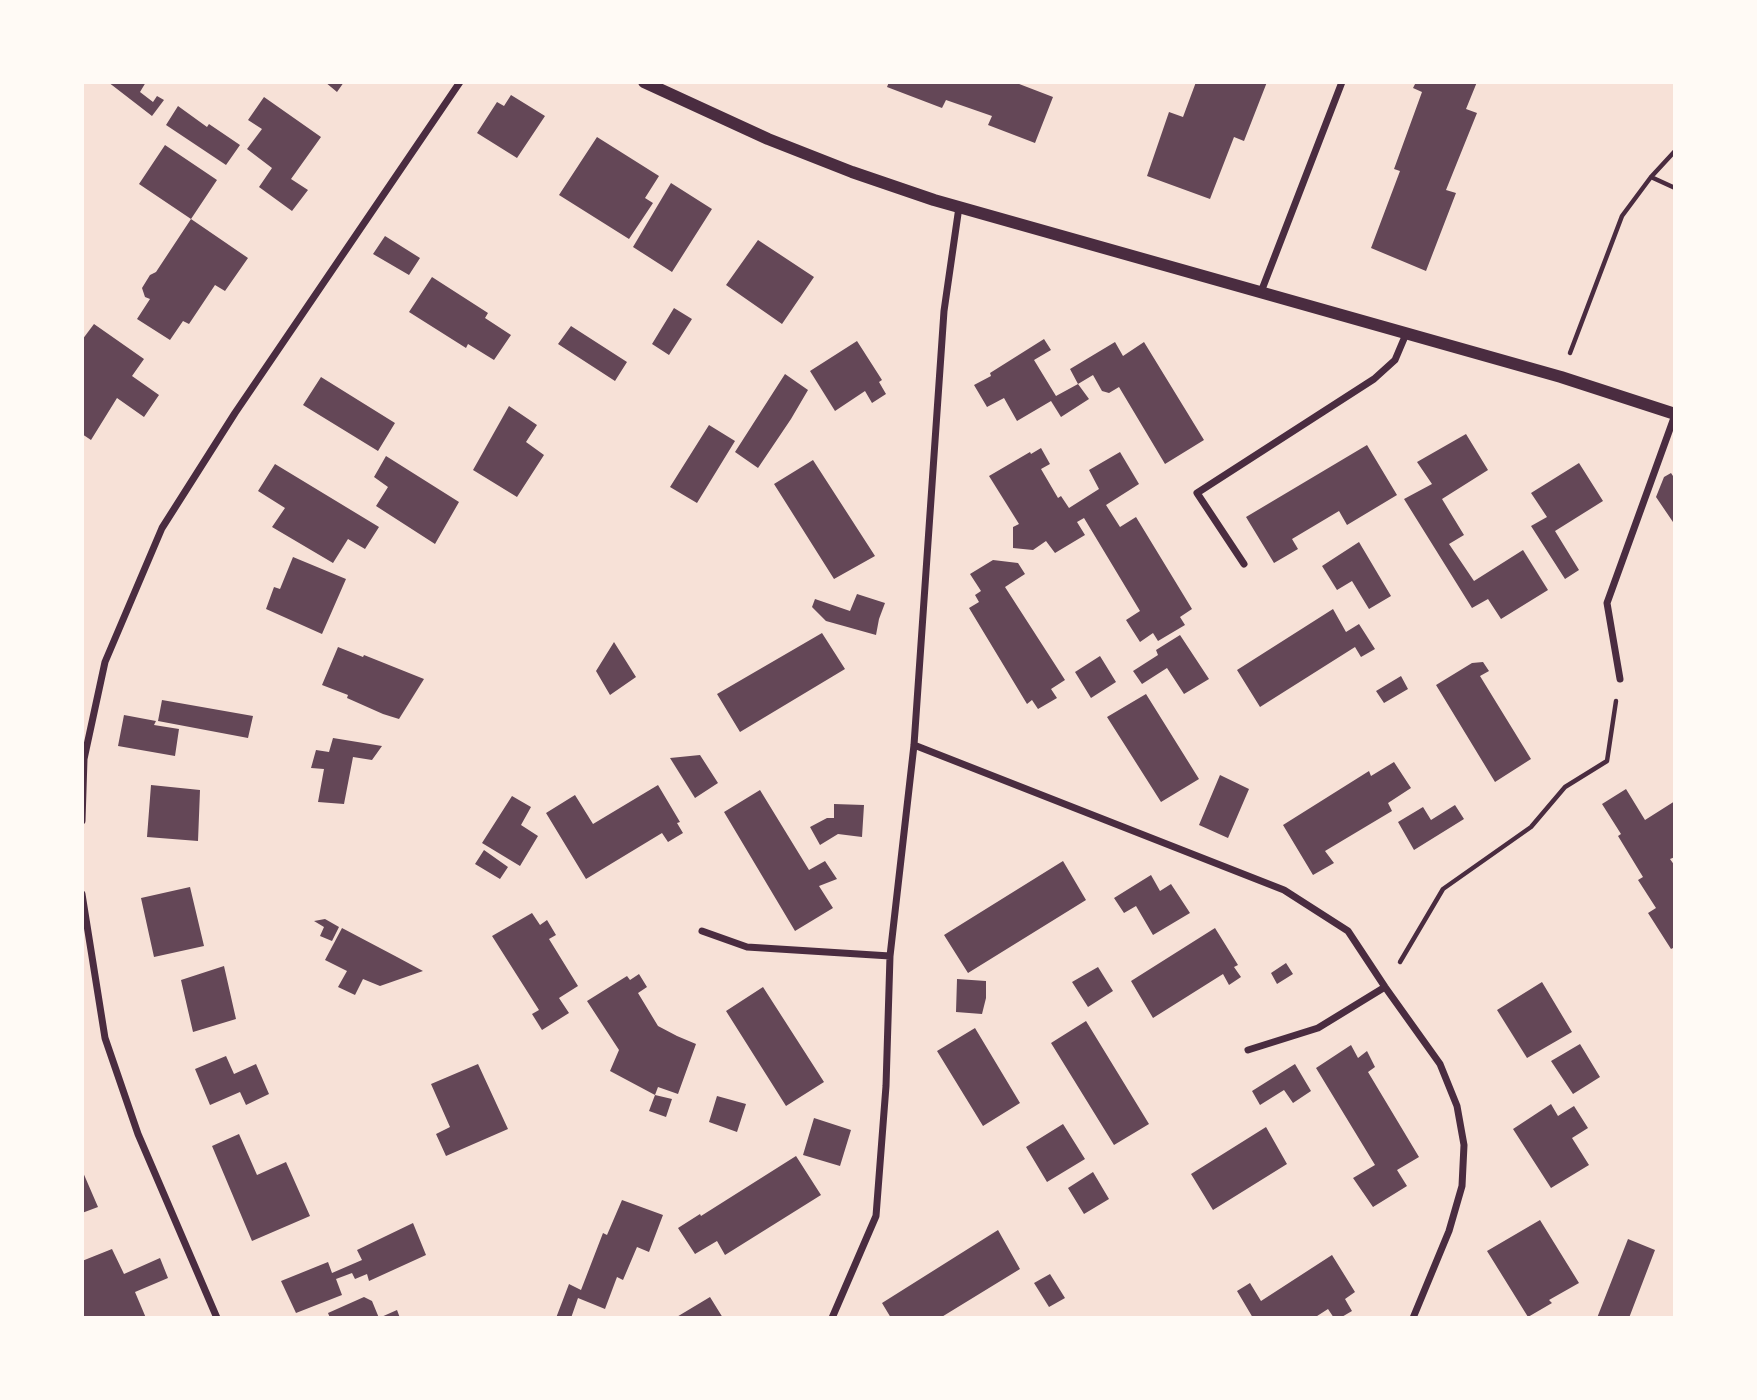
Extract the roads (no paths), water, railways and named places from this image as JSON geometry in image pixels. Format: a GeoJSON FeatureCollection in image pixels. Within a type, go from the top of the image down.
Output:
{"type":"FeatureCollection","features":[{"type":"Feature","properties":{"kind":"street"},"geometry":{"type":"LineString","coordinates":[[82,821],[84,759],[105,662],[162,528],[236,413],[460,82]]}},
{"type":"Feature","properties":{"kind":"street"},"geometry":{"type":"LineString","coordinates":[[644,82],[768,139],[852,172],[959,207],[1561,377],[1675,414],[1607,603],[1620,679]]}},
{"type":"Feature","properties":{"kind":"street"},"geometry":{"type":"LineString","coordinates":[[1261,292],[1342,82]]}},
{"type":"Feature","properties":{"kind":"street"},"geometry":{"type":"LineString","coordinates":[[832,1318],[876,1216],[886,1086],[890,956],[914,745],[944,311],[959,207]]}},
{"type":"Feature","properties":{"kind":"street"},"geometry":{"type":"LineString","coordinates":[[1244,564],[1197,493],[1374,379],[1395,360],[1405,334]]}},
{"type":"Feature","properties":{"kind":"street"},"geometry":{"type":"LineString","coordinates":[[914,745],[1284,890],[1348,931],[1440,1065],[1457,1106],[1464,1145],[1462,1186],[1449,1231],[1413,1318]]}},
{"type":"Feature","properties":{"kind":"street"},"geometry":{"type":"LineString","coordinates":[[82,894],[105,1038],[138,1134],[217,1318]]}},
{"type":"Feature","properties":{"kind":"street"},"geometry":{"type":"LineString","coordinates":[[702,931],[747,947],[890,956]]}},
{"type":"Feature","properties":{"kind":"street"},"geometry":{"type":"LineString","coordinates":[[1248,1050],[1318,1028],[1385,987]]}}]}
